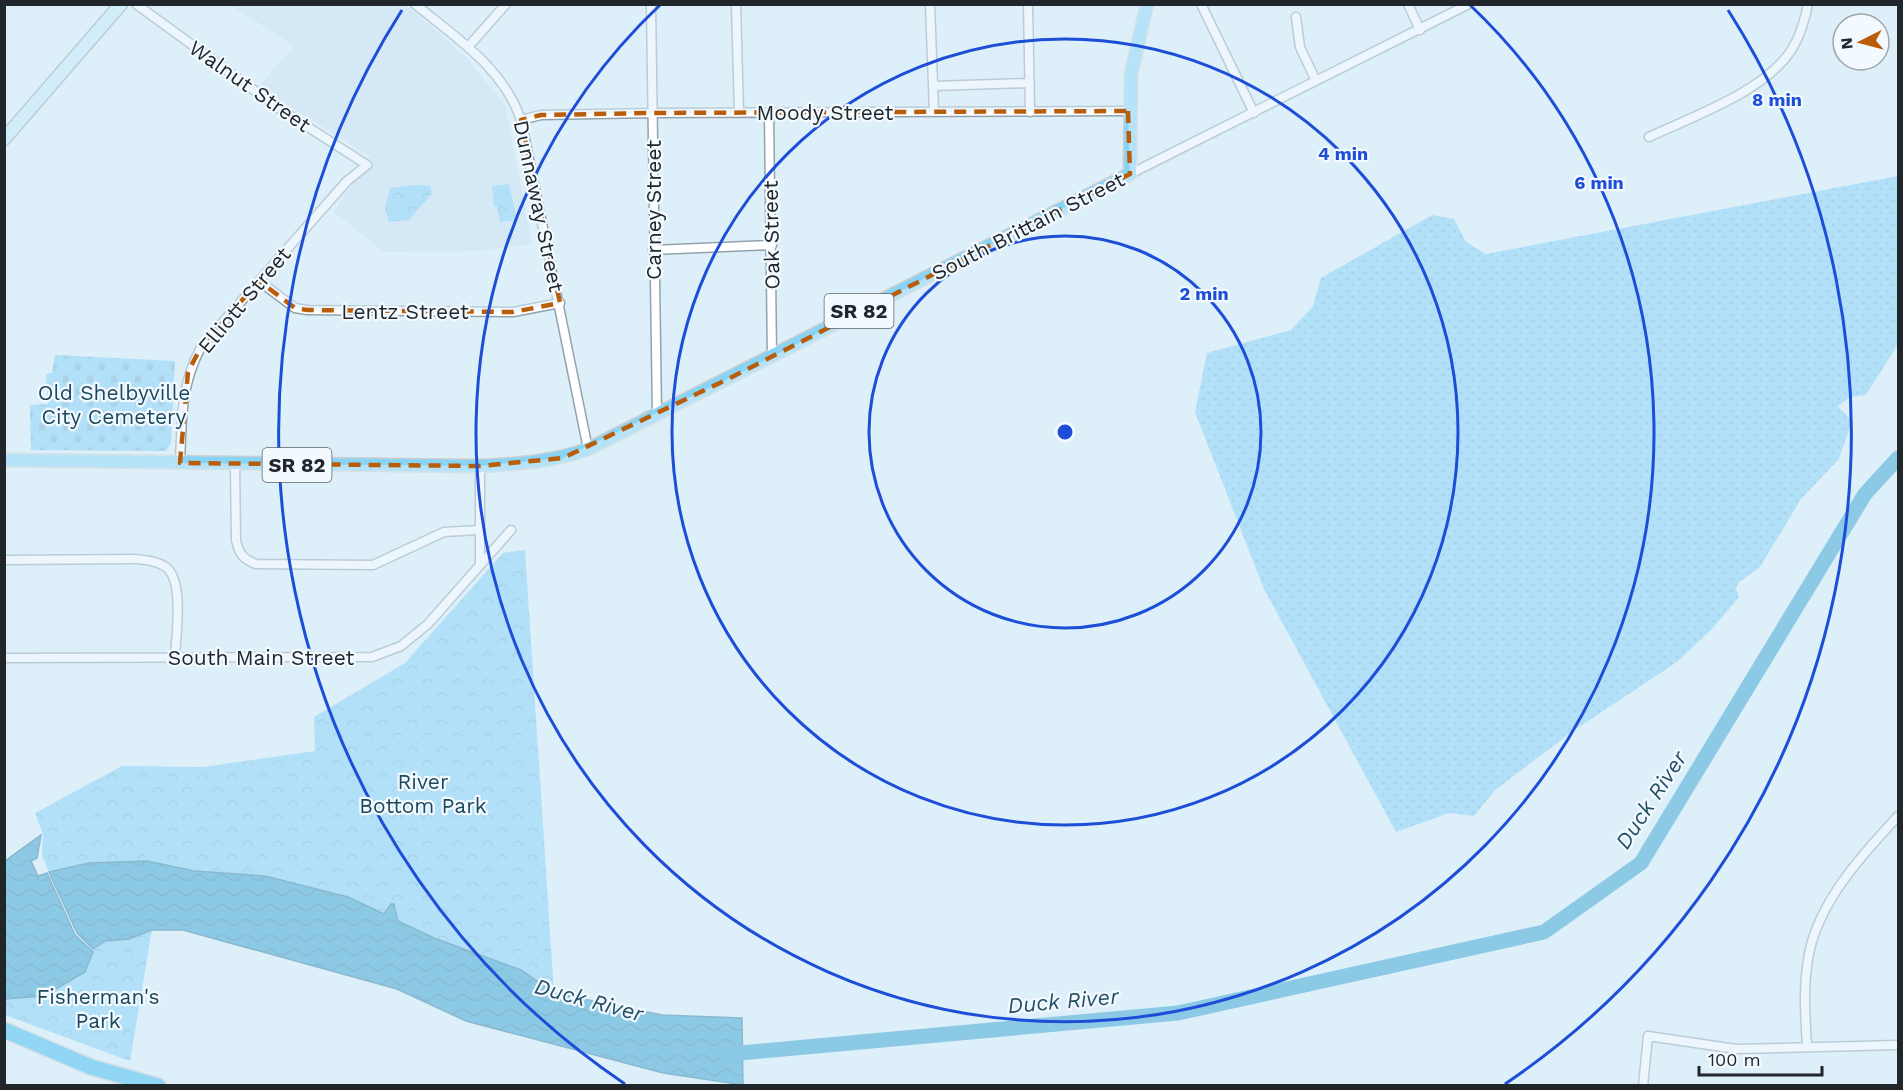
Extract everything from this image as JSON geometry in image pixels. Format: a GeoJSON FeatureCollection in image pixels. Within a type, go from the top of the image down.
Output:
{"type":"FeatureCollection","features":[{"type":"Feature","properties":{"kind":"highway"},"geometry":{"type":"LineString","coordinates":[[4,1030],[91,1067],[158,1086]]}},
{"type":"Feature","properties":{"kind":"main road"},"geometry":{"type":"LineString","coordinates":[[4,139],[121,4]]}},
{"type":"Feature","properties":{"kind":"main road"},"geometry":{"type":"LineString","coordinates":[[1130,174],[1128,111],[1133,59],[1147,4]]}},
{"type":"Feature","properties":{"kind":"main road","name":"South Brittain Street"},"geometry":{"type":"LineString","coordinates":[[588,449],[1130,174]]}},
{"type":"Feature","properties":{"kind":"main road","name":"SR 82"},"geometry":{"type":"LineString","coordinates":[[4,460],[480,466],[539,462],[563,458],[588,449]]}},
{"type":"Feature","properties":{"kind":"street","name":"Walnut Street"},"geometry":{"type":"LineString","coordinates":[[136,4],[280,109],[367,165]]}},
{"type":"Feature","properties":{"kind":"street","name":"Dunnaway Street"},"geometry":{"type":"LineString","coordinates":[[415,4],[468,47],[507,86],[521,120],[588,449]]}},
{"type":"Feature","properties":{"kind":"street"},"geometry":{"type":"LineString","coordinates":[[468,47],[506,4]]}},
{"type":"Feature","properties":{"kind":"street","name":"Carney Street"},"geometry":{"type":"LineString","coordinates":[[651,4],[657,415]]}},
{"type":"Feature","properties":{"kind":"street"},"geometry":{"type":"LineString","coordinates":[[736,4],[739,113]]}},
{"type":"Feature","properties":{"kind":"street"},"geometry":{"type":"LineString","coordinates":[[930,4],[934,112]]}},
{"type":"Feature","properties":{"kind":"street"},"geometry":{"type":"LineString","coordinates":[[1028,4],[1030,112]]}},
{"type":"Feature","properties":{"kind":"street"},"geometry":{"type":"LineString","coordinates":[[1201,4],[1254,113]]}},
{"type":"Feature","properties":{"kind":"street"},"geometry":{"type":"LineString","coordinates":[[1408,4],[1420,30]]}},
{"type":"Feature","properties":{"kind":"street","name":"South Brittain Street"},"geometry":{"type":"LineString","coordinates":[[1130,174],[1469,4]]}},
{"type":"Feature","properties":{"kind":"street"},"geometry":{"type":"LineString","coordinates":[[1649,137],[1724,102],[1766,76],[1790,52],[1808,4]]}},
{"type":"Feature","properties":{"kind":"street"},"geometry":{"type":"LineString","coordinates":[[1296,17],[1300,47],[1316,81]]}},
{"type":"Feature","properties":{"kind":"street"},"geometry":{"type":"LineString","coordinates":[[933,86],[1030,83]]}},
{"type":"Feature","properties":{"kind":"street","name":"Moody Street"},"geometry":{"type":"LineString","coordinates":[[521,120],[541,115],[653,113],[1128,111]]}},
{"type":"Feature","properties":{"kind":"street","name":"Oak Street"},"geometry":{"type":"LineString","coordinates":[[769,113],[772,357]]}},
{"type":"Feature","properties":{"kind":"street","name":"Elliott Street"},"geometry":{"type":"LineString","coordinates":[[180,463],[184,389],[188,372],[201,347],[347,181],[367,165]]}},
{"type":"Feature","properties":{"kind":"street"},"geometry":{"type":"LineString","coordinates":[[653,250],[772,245]]}},
{"type":"Feature","properties":{"kind":"street","name":"Lentz Street"},"geometry":{"type":"LineString","coordinates":[[259,281],[295,308],[307,310],[513,312],[560,303]]}},
{"type":"Feature","properties":{"kind":"street"},"geometry":{"type":"LineString","coordinates":[[235,464],[238,551],[244,559],[256,564],[374,565],[444,532],[479,530]]}},
{"type":"Feature","properties":{"kind":"street"},"geometry":{"type":"LineString","coordinates":[[480,466],[480,563]]}},
{"type":"Feature","properties":{"kind":"street","name":"South Main Street"},"geometry":{"type":"LineString","coordinates":[[4,658],[372,657],[401,646],[428,624],[510,530]]}},
{"type":"Feature","properties":{"kind":"street"},"geometry":{"type":"LineString","coordinates":[[4,560],[135,559],[150,561],[167,568],[177,587],[175,657]]}},
{"type":"Feature","properties":{"kind":"street"},"geometry":{"type":"LineString","coordinates":[[1807,1046],[1805,988],[1809,952],[1819,922],[1864,853],[1899,816]]}},
{"type":"Feature","properties":{"kind":"street"},"geometry":{"type":"LineString","coordinates":[[1643,1086],[1648,1036],[1736,1049],[1899,1045]]}},
{"type":"Feature","properties":{"kind":"highlighted area"},"geometry":{"type":"Polygon","coordinates":[[[1128,111],[1130,174],[730,378],[563,458],[480,466],[180,463],[188,372],[201,347],[259,281],[295,308],[307,310],[513,312],[560,303],[521,120],[541,115],[653,113],[1128,111]]]}},
{"type":"Feature","properties":{"kind":"shaded area"},"geometry":{"type":"Polygon","coordinates":[[[231,5],[406,5],[466,57],[505,105],[532,244],[478,251],[384,252],[334,212],[370,156],[258,87],[294,46],[231,5]]]}},
{"type":"Feature","properties":{"kind":"green space"},"geometry":{"type":"Polygon","coordinates":[[[1898,176],[1898,344],[1866,395],[1850,397],[1838,406],[1852,421],[1839,459],[1801,499],[1760,567],[1738,583],[1736,589],[1739,597],[1712,629],[1677,662],[1573,731],[1495,790],[1474,816],[1449,813],[1396,832],[1264,589],[1195,412],[1207,353],[1291,330],[1313,306],[1321,278],[1432,215],[1454,219],[1466,242],[1486,254],[1898,176]]]}},
{"type":"Feature","properties":{"kind":"green space"},"geometry":{"type":"Polygon","coordinates":[[[509,184],[517,220],[500,222],[497,206],[494,206],[492,186],[509,184]]]}},
{"type":"Feature","properties":{"kind":"green space"},"geometry":{"type":"Polygon","coordinates":[[[430,186],[432,193],[410,220],[389,222],[385,208],[390,188],[430,186]]]}},
{"type":"Feature","properties":{"kind":"green space","name":"Old Shelbyville City Cemetery"},"geometry":{"type":"Polygon","coordinates":[[[55,355],[175,361],[171,443],[166,451],[31,450],[30,405],[48,404],[46,374],[52,373],[55,355]]]}},
{"type":"Feature","properties":{"kind":"green space","name":"River Bottom Park"},"geometry":{"type":"Polygon","coordinates":[[[525,550],[554,993],[521,970],[434,938],[398,921],[396,907],[391,904],[385,915],[348,897],[265,876],[194,871],[147,861],[89,863],[49,872],[42,856],[43,834],[35,813],[122,766],[203,767],[315,751],[314,717],[405,663],[503,553],[525,550]]]}},
{"type":"Feature","properties":{"kind":"green space","name":"Fisherman's Park"},"geometry":{"type":"Polygon","coordinates":[[[152,930],[130,1061],[5,1015],[4,999],[44,996],[85,972],[93,949],[105,941],[129,939],[152,930]]]}},
{"type":"Feature","properties":{"kind":"water"},"geometry":{"type":"Polygon","coordinates":[[[41,835],[37,858],[31,861],[38,876],[47,873],[75,935],[93,952],[85,972],[44,996],[5,999],[5,861],[41,835]]]}},
{"type":"Feature","properties":{"kind":"water"},"geometry":{"type":"Polygon","coordinates":[[[147,861],[194,871],[265,876],[348,897],[384,914],[391,904],[394,904],[398,921],[434,938],[521,970],[554,993],[662,1015],[742,1018],[743,1085],[663,1073],[466,1021],[397,989],[183,930],[152,930],[129,939],[105,941],[93,949],[77,933],[49,872],[89,863],[147,861]]]}},
{"type":"Feature","properties":{"kind":"waterway","name":"Duck River"},"geometry":{"type":"LineString","coordinates":[[724,1050],[740,1053],[1178,1013],[1544,932],[1641,863],[1865,494],[1898,458]]}}]}
